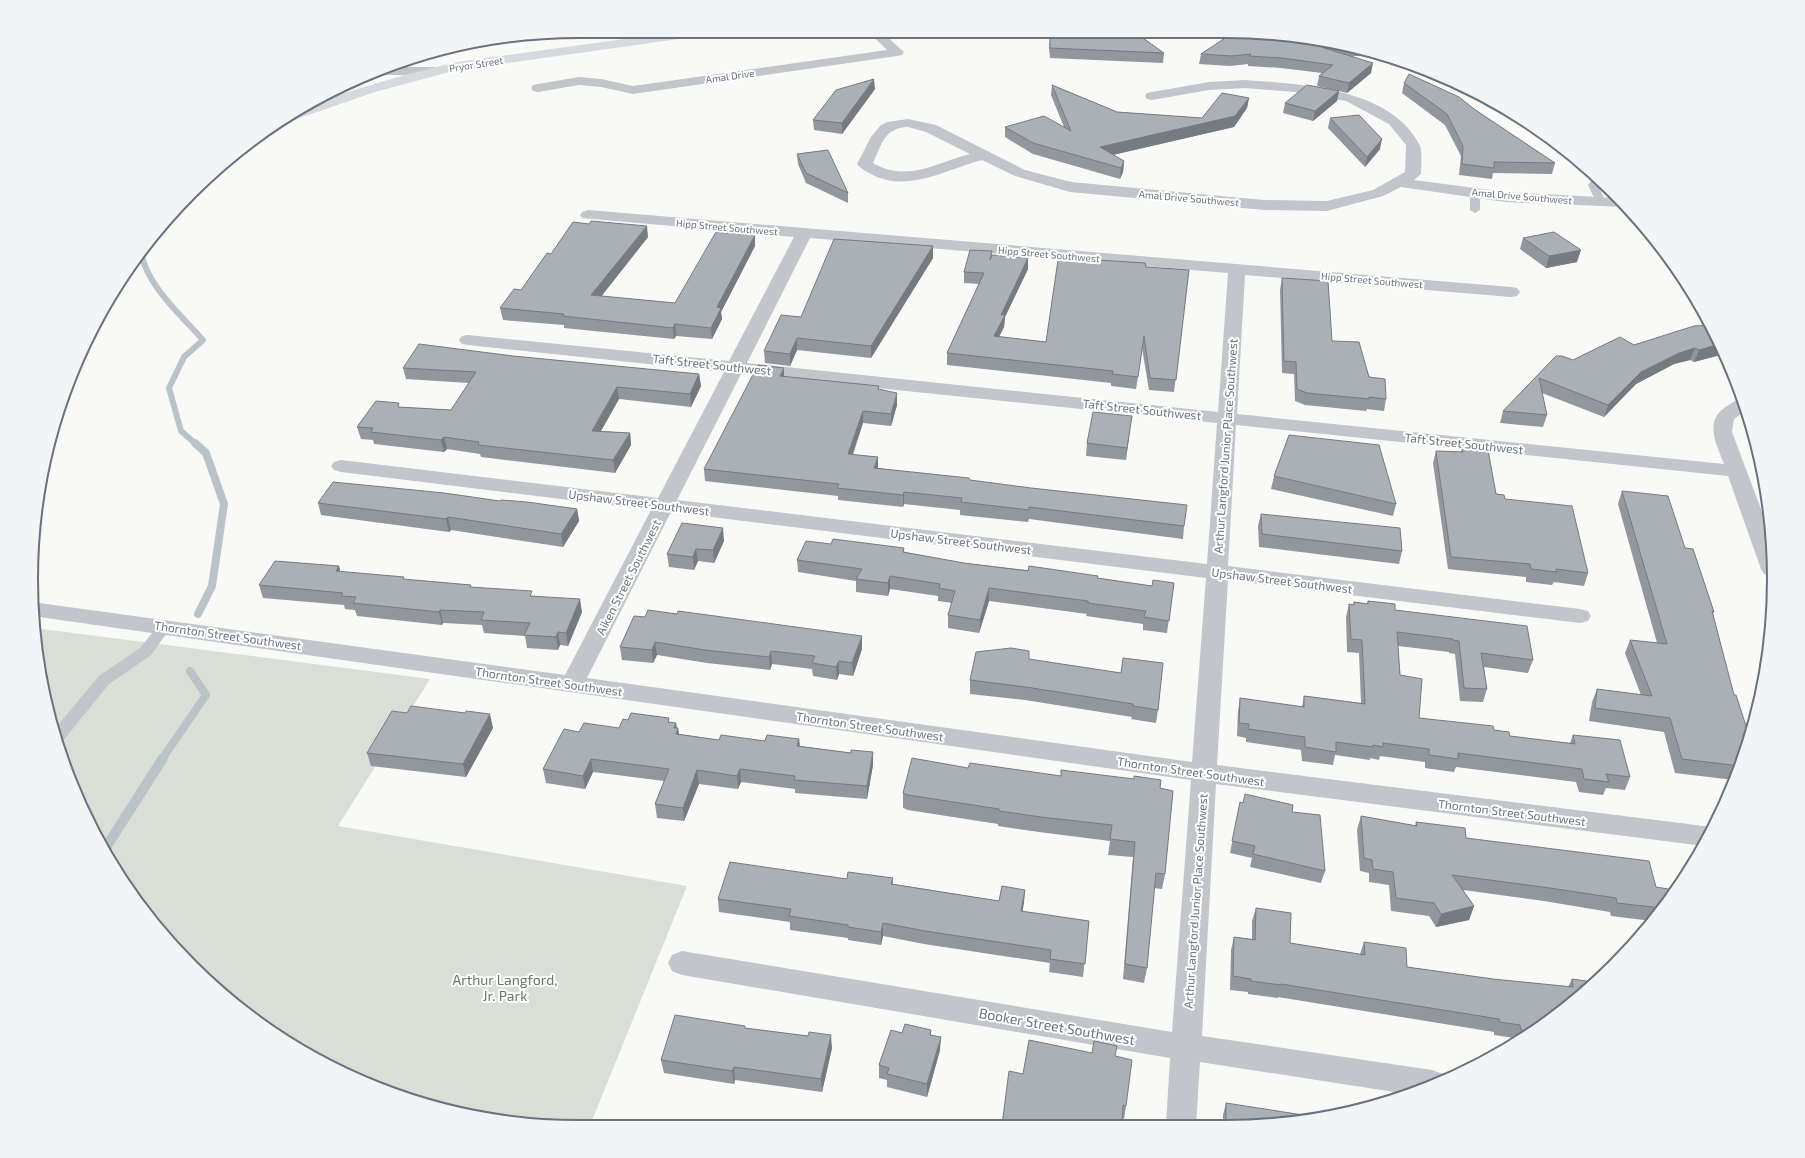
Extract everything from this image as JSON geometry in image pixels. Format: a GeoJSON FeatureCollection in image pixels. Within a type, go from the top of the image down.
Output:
{"type":"FeatureCollection","features":[{"type":"Feature","properties":{"kind":"main road","name":"Pryor Street"},"geometry":{"type":"LineString","coordinates":[[316,106],[370,88],[457,66],[658,38]]}},
{"type":"Feature","properties":{"kind":"street","name":"Amal Drive"},"geometry":{"type":"LineString","coordinates":[[538,88],[579,81],[601,83],[633,90],[897,52],[881,38]]}},
{"type":"Feature","properties":{"kind":"street"},"geometry":{"type":"LineString","coordinates":[[394,71],[433,71]]}},
{"type":"Feature","properties":{"kind":"street","name":"Amal Drive Southwest"},"geometry":{"type":"LineString","coordinates":[[982,155],[963,159],[932,172],[901,177],[886,175],[865,164],[881,133],[888,126],[900,123],[917,123],[928,126],[982,155],[1020,173],[1070,187],[1264,205],[1327,206],[1378,193],[1413,174],[1413,145],[1394,121],[1350,98],[1295,88],[1245,84],[1209,86],[1152,96]]}},
{"type":"Feature","properties":{"kind":"street","name":"Amal Drive Southwest"},"geometry":{"type":"LineString","coordinates":[[1399,182],[1505,196],[1615,203]]}},
{"type":"Feature","properties":{"kind":"street","name":"Hipp Street Southwest"},"geometry":{"type":"LineString","coordinates":[[588,215],[1511,292]]}},
{"type":"Feature","properties":{"kind":"street","name":"Aiken Street Southwest"},"geometry":{"type":"LineString","coordinates":[[572,684],[804,234]]}},
{"type":"Feature","properties":{"kind":"street","name":"Arthur Langford Junior Place Southwest"},"geometry":{"type":"LineString","coordinates":[[1181,1120],[1237,269]]}},
{"type":"Feature","properties":{"kind":"street","name":"Taft Street Southwest"},"geometry":{"type":"LineString","coordinates":[[468,340],[736,366],[1736,471]]}},
{"type":"Feature","properties":{"kind":"street"},"geometry":{"type":"LineString","coordinates":[[1739,407],[1725,416],[1722,432],[1766,553]]}},
{"type":"Feature","properties":{"kind":"street","name":"Upshaw Street Southwest"},"geometry":{"type":"LineString","coordinates":[[341,466],[1580,616]]}},
{"type":"Feature","properties":{"kind":"street","name":"Thornton Street Southwest"},"geometry":{"type":"LineString","coordinates":[[39,610],[165,626],[1204,774],[1702,835]]}},
{"type":"Feature","properties":{"kind":"street","name":"Booker Street Southwest"},"geometry":{"type":"LineString","coordinates":[[682,963],[1186,1047],[1423,1083]]}},
{"type":"Feature","properties":{"kind":"lane"},"geometry":{"type":"LineString","coordinates":[[1594,183],[1593,184],[1601,202]]}},
{"type":"Feature","properties":{"kind":"lane"},"geometry":{"type":"LineString","coordinates":[[1475,192],[1476,210]]}},
{"type":"Feature","properties":{"kind":"lane"},"geometry":{"type":"LineString","coordinates":[[60,733],[104,680],[145,652],[165,626]]}},
{"type":"Feature","properties":{"kind":"green space","name":"Arthur Langford, Jr. Park"},"geometry":{"type":"Polygon","coordinates":[[[41,629],[430,679],[338,826],[687,886],[592,1120],[544,1119],[473,1110],[439,1102],[372,1079],[308,1048],[278,1029],[222,986],[196,962],[172,936],[129,880],[110,850],[94,818],[79,786],[67,753],[56,719],[48,685],[41,629]]]}},
{"type":"Feature","properties":{"kind":"building"},"geometry":{"type":"Polygon","coordinates":[[[1050,38],[1143,38],[1164,53],[1050,48],[1050,38]]]}},
{"type":"Feature","properties":{"kind":"building"},"geometry":{"type":"Polygon","coordinates":[[[1225,38],[1261,39],[1330,48],[1324,48],[1373,63],[1349,83],[1319,76],[1333,65],[1282,58],[1249,56],[1251,54],[1232,56],[1201,54],[1225,38]]]}},
{"type":"Feature","properties":{"kind":"building"},"geometry":{"type":"Polygon","coordinates":[[[1409,74],[1459,97],[1474,109],[1555,163],[1494,162],[1494,168],[1462,164],[1463,146],[1447,114],[1404,83],[1409,74]]]}},
{"type":"Feature","properties":{"kind":"building"},"geometry":{"type":"Polygon","coordinates":[[[874,79],[842,123],[813,120],[836,90],[874,79]]]}},
{"type":"Feature","properties":{"kind":"building"},"geometry":{"type":"Polygon","coordinates":[[[1052,85],[1117,112],[1202,118],[1222,93],[1249,98],[1235,116],[1100,147],[1124,161],[1121,168],[1033,143],[1005,127],[1044,116],[1071,131],[1052,85]]]}},
{"type":"Feature","properties":{"kind":"building"},"geometry":{"type":"Polygon","coordinates":[[[1307,85],[1339,91],[1315,111],[1285,103],[1307,85]]]}},
{"type":"Feature","properties":{"kind":"building"},"geometry":{"type":"Polygon","coordinates":[[[1359,115],[1382,139],[1367,157],[1330,118],[1359,115]]]}},
{"type":"Feature","properties":{"kind":"building"},"geometry":{"type":"Polygon","coordinates":[[[828,150],[848,193],[806,173],[797,154],[828,150]]]}},
{"type":"Feature","properties":{"kind":"building"},"geometry":{"type":"Polygon","coordinates":[[[591,221],[647,226],[591,295],[675,303],[716,232],[755,235],[717,307],[721,308],[711,328],[675,324],[673,328],[563,316],[564,314],[500,308],[514,289],[521,290],[547,253],[551,254],[573,222],[589,224],[591,221]]]}},
{"type":"Feature","properties":{"kind":"building"},"geometry":{"type":"Polygon","coordinates":[[[1554,232],[1581,250],[1549,256],[1523,238],[1554,232]]]}},
{"type":"Feature","properties":{"kind":"building"},"geometry":{"type":"Polygon","coordinates":[[[834,239],[933,246],[871,346],[797,338],[790,354],[764,351],[781,315],[801,317],[834,239]]]}},
{"type":"Feature","properties":{"kind":"building"},"geometry":{"type":"Polygon","coordinates":[[[970,250],[992,251],[990,260],[992,255],[1028,258],[1001,315],[1005,315],[994,336],[1046,342],[1058,260],[1082,261],[1083,259],[1145,263],[1146,267],[1189,270],[1176,380],[1150,378],[1144,336],[1138,377],[1112,374],[1113,371],[947,353],[984,273],[964,272],[970,250]]]}},
{"type":"Feature","properties":{"kind":"building"},"geometry":{"type":"Polygon","coordinates":[[[1282,278],[1328,281],[1332,341],[1359,342],[1369,377],[1385,379],[1386,399],[1369,397],[1369,399],[1307,393],[1297,389],[1296,362],[1284,361],[1282,278]]]}},
{"type":"Feature","properties":{"kind":"building"},"geometry":{"type":"Polygon","coordinates":[[[1703,325],[1714,346],[1699,350],[1695,348],[1679,353],[1641,372],[1608,405],[1539,378],[1547,415],[1503,411],[1556,356],[1562,356],[1573,360],[1620,337],[1634,345],[1694,326],[1703,325]]]}},
{"type":"Feature","properties":{"kind":"building"},"geometry":{"type":"Polygon","coordinates":[[[419,344],[513,356],[699,374],[690,394],[617,387],[592,431],[630,433],[613,460],[478,445],[479,442],[444,437],[441,440],[371,432],[373,428],[357,427],[376,401],[399,403],[398,407],[451,410],[476,372],[403,368],[419,344]]]}},
{"type":"Feature","properties":{"kind":"building"},"geometry":{"type":"Polygon","coordinates":[[[758,365],[784,368],[780,376],[879,386],[878,389],[897,393],[891,414],[863,411],[848,454],[878,457],[874,468],[969,478],[970,480],[1031,488],[1187,505],[1184,526],[1029,507],[1029,510],[961,502],[962,498],[904,492],[903,495],[837,488],[839,484],[704,469],[758,365]]]}},
{"type":"Feature","properties":{"kind":"building"},"geometry":{"type":"Polygon","coordinates":[[[1093,412],[1132,416],[1127,448],[1087,443],[1093,412]]]}},
{"type":"Feature","properties":{"kind":"building"},"geometry":{"type":"Polygon","coordinates":[[[1289,435],[1379,445],[1396,504],[1274,476],[1289,435]]]}},
{"type":"Feature","properties":{"kind":"building"},"geometry":{"type":"Polygon","coordinates":[[[1462,448],[1488,450],[1496,494],[1504,495],[1505,499],[1572,506],[1588,573],[1556,569],[1557,572],[1531,569],[1530,564],[1451,557],[1436,451],[1463,452],[1462,448]]]}},
{"type":"Feature","properties":{"kind":"building"},"geometry":{"type":"Polygon","coordinates":[[[333,482],[444,493],[500,501],[527,502],[577,509],[561,534],[448,517],[446,519],[318,503],[333,482]]]}},
{"type":"Feature","properties":{"kind":"building"},"geometry":{"type":"Polygon","coordinates":[[[1622,491],[1668,496],[1685,548],[1693,549],[1714,612],[1712,611],[1734,695],[1736,695],[1746,727],[1734,765],[1682,759],[1670,718],[1595,708],[1597,689],[1652,696],[1630,640],[1667,644],[1622,491]]]}},
{"type":"Feature","properties":{"kind":"building"},"geometry":{"type":"Polygon","coordinates":[[[1261,514],[1400,528],[1402,551],[1262,534],[1261,514]]]}},
{"type":"Feature","properties":{"kind":"building"},"geometry":{"type":"Polygon","coordinates":[[[682,523],[723,528],[713,550],[696,549],[693,557],[667,554],[682,523]]]}},
{"type":"Feature","properties":{"kind":"building"},"geometry":{"type":"Polygon","coordinates":[[[833,539],[904,548],[903,552],[964,563],[1028,571],[1029,566],[1098,576],[1097,578],[1152,586],[1153,580],[1174,583],[1169,621],[1144,617],[1146,611],[1088,603],[1088,601],[989,588],[980,620],[948,615],[955,591],[939,588],[940,584],[890,576],[888,583],[856,579],[862,569],[797,560],[806,541],[831,544],[833,539]]]}},
{"type":"Feature","properties":{"kind":"building"},"geometry":{"type":"Polygon","coordinates":[[[275,561],[339,566],[336,571],[471,585],[470,587],[532,591],[530,596],[580,599],[566,633],[558,632],[556,637],[524,635],[530,623],[481,620],[484,612],[440,610],[439,612],[353,603],[356,597],[341,596],[343,593],[259,585],[275,561]]]}},
{"type":"Feature","properties":{"kind":"building"},"geometry":{"type":"Polygon","coordinates":[[[1368,601],[1395,604],[1395,610],[1527,626],[1533,660],[1481,653],[1487,689],[1464,688],[1459,641],[1397,632],[1400,675],[1422,679],[1419,718],[1493,726],[1494,730],[1509,732],[1510,736],[1575,744],[1573,735],[1620,740],[1630,777],[1606,774],[1609,782],[1584,779],[1582,769],[1458,753],[1458,759],[1429,755],[1429,749],[1383,743],[1383,747],[1373,745],[1373,747],[1336,742],[1336,752],[1305,747],[1305,737],[1248,729],[1249,724],[1239,723],[1240,698],[1304,707],[1304,696],[1365,704],[1362,640],[1351,639],[1349,604],[1354,605],[1354,602],[1368,604],[1368,601]]]}},
{"type":"Feature","properties":{"kind":"building"},"geometry":{"type":"Polygon","coordinates":[[[648,610],[677,614],[678,611],[862,636],[852,663],[839,661],[836,667],[812,663],[815,656],[771,651],[769,657],[705,650],[655,642],[652,650],[620,647],[634,616],[645,617],[648,610]]]}},
{"type":"Feature","properties":{"kind":"building"},"geometry":{"type":"Polygon","coordinates":[[[1011,648],[1029,651],[1029,659],[1121,673],[1123,658],[1163,663],[1158,710],[1133,706],[1133,704],[1026,687],[970,680],[976,652],[1011,648]]]}},
{"type":"Feature","properties":{"kind":"building"},"geometry":{"type":"Polygon","coordinates":[[[411,706],[465,713],[466,711],[490,714],[463,764],[367,753],[392,711],[407,713],[411,706]]]}},
{"type":"Feature","properties":{"kind":"building"},"geometry":{"type":"Polygon","coordinates":[[[631,713],[669,718],[668,722],[676,723],[674,728],[678,728],[676,734],[719,740],[721,735],[765,741],[767,735],[799,739],[797,746],[851,753],[851,750],[873,752],[867,786],[794,780],[795,776],[740,769],[737,776],[697,770],[683,808],[655,804],[669,769],[591,759],[583,776],[543,769],[564,729],[579,732],[584,723],[619,728],[623,719],[628,720],[631,713]]]}},
{"type":"Feature","properties":{"kind":"building"},"geometry":{"type":"Polygon","coordinates":[[[912,758],[968,768],[970,763],[1061,776],[1061,770],[1134,779],[1134,776],[1161,780],[1160,788],[1173,791],[1165,874],[1156,873],[1147,968],[1125,964],[1135,842],[1110,839],[1112,825],[999,811],[999,809],[908,795],[903,793],[912,758]]]}},
{"type":"Feature","properties":{"kind":"building"},"geometry":{"type":"Polygon","coordinates":[[[1245,794],[1293,805],[1292,812],[1320,815],[1325,871],[1253,854],[1255,846],[1232,841],[1240,802],[1243,803],[1245,794]]]}},
{"type":"Feature","properties":{"kind":"building"},"geometry":{"type":"Polygon","coordinates":[[[1361,816],[1417,826],[1416,822],[1465,828],[1466,838],[1649,861],[1656,887],[1669,889],[1655,907],[1617,903],[1616,898],[1452,875],[1474,906],[1441,914],[1434,903],[1396,898],[1393,872],[1373,869],[1372,860],[1364,858],[1361,816]]]}},
{"type":"Feature","properties":{"kind":"building"},"geometry":{"type":"Polygon","coordinates":[[[730,862],[847,879],[848,872],[893,878],[891,884],[999,901],[1002,886],[1025,890],[1021,911],[1089,921],[1085,964],[1050,959],[1051,950],[925,931],[883,923],[881,932],[848,927],[848,925],[789,916],[791,909],[718,899],[730,862]]]}},
{"type":"Feature","properties":{"kind":"building"},"geometry":{"type":"Polygon","coordinates":[[[1256,908],[1291,913],[1290,943],[1365,955],[1364,942],[1406,948],[1407,967],[1493,979],[1573,987],[1572,979],[1588,981],[1524,1031],[1521,1030],[1520,1025],[1500,1022],[1499,1019],[1281,984],[1251,981],[1251,979],[1233,976],[1234,937],[1255,940],[1256,908]]]}},
{"type":"Feature","properties":{"kind":"building"},"geometry":{"type":"Polygon","coordinates":[[[675,1015],[745,1026],[745,1028],[808,1036],[809,1032],[831,1035],[821,1079],[734,1067],[732,1071],[661,1060],[675,1015]]]}},
{"type":"Feature","properties":{"kind":"building"},"geometry":{"type":"Polygon","coordinates":[[[905,1024],[931,1030],[930,1035],[941,1037],[927,1084],[887,1074],[889,1068],[879,1065],[891,1030],[902,1033],[905,1024]]]}},
{"type":"Feature","properties":{"kind":"building"},"geometry":{"type":"Polygon","coordinates":[[[1029,1040],[1092,1053],[1094,1041],[1117,1046],[1115,1056],[1132,1060],[1126,1106],[1123,1105],[1122,1120],[1003,1120],[1009,1071],[1023,1074],[1029,1040]]]}},
{"type":"Feature","properties":{"kind":"building"},"geometry":{"type":"Polygon","coordinates":[[[1226,1103],[1300,1115],[1261,1119],[1226,1120],[1226,1103]]]}},
{"type":"Feature","properties":{"kind":"waterway"},"geometry":{"type":"LineString","coordinates":[[143,259],[149,275],[157,287],[175,310],[203,340],[184,357],[169,388],[181,431],[196,444]]}},
{"type":"Feature","properties":{"kind":"waterway"},"geometry":{"type":"LineString","coordinates":[[195,443],[206,453],[224,504],[212,586],[198,614]]}},
{"type":"Feature","properties":{"kind":"waterway"},"geometry":{"type":"LineString","coordinates":[[162,759],[206,695],[190,671]]}},
{"type":"Feature","properties":{"kind":"waterway"},"geometry":{"type":"LineString","coordinates":[[108,845],[163,758]]}}]}
